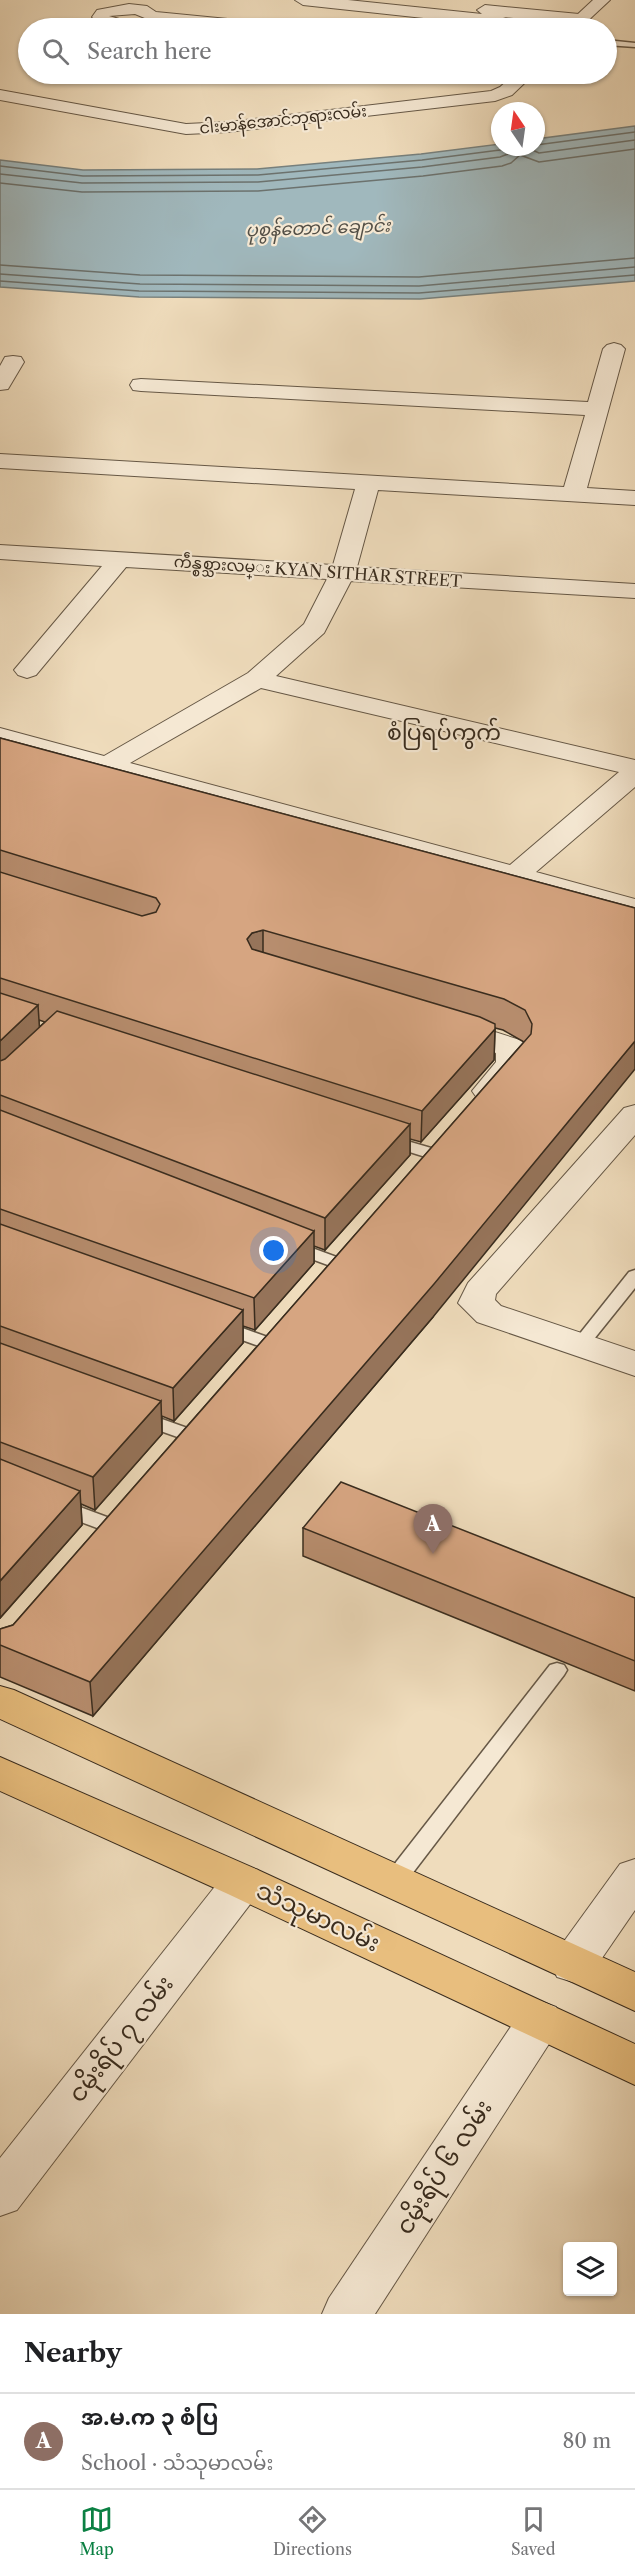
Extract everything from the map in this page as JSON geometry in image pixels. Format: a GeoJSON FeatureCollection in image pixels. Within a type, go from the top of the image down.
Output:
{"type":"FeatureCollection","features":[{"type":"Feature","properties":{"kind":"main road"},"geometry":{"type":"LineString","coordinates":[[2,1704],[635,1992]]}},
{"type":"Feature","properties":{"kind":"main road","name":"သံသုမာလမ်း"},"geometry":{"type":"LineString","coordinates":[[0,1773],[243,1882],[635,2065]]}},
{"type":"Feature","properties":{"kind":"street"},"geometry":{"type":"LineString","coordinates":[[289,11],[303,0],[473,18]]}},
{"type":"Feature","properties":{"kind":"street"},"geometry":{"type":"LineString","coordinates":[[377,0],[529,18]]}},
{"type":"Feature","properties":{"kind":"street"},"geometry":{"type":"LineString","coordinates":[[582,18],[602,0]]}},
{"type":"Feature","properties":{"kind":"street"},"geometry":{"type":"LineString","coordinates":[[101,18],[103,13],[135,9],[148,12],[152,16],[171,18]]}},
{"type":"Feature","properties":{"kind":"street","name":"ငါးမာန်အောင်ဘုရားလမ်း"},"geometry":{"type":"LineString","coordinates":[[0,94],[186,129],[228,128],[495,96],[507,91],[514,84]]}},
{"type":"Feature","properties":{"kind":"street"},"geometry":{"type":"LineString","coordinates":[[574,494],[614,349]]}},
{"type":"Feature","properties":{"kind":"street"},"geometry":{"type":"LineString","coordinates":[[0,384],[13,362]]}},
{"type":"Feature","properties":{"kind":"street"},"geometry":{"type":"LineString","coordinates":[[141,385],[597,409]]}},
{"type":"Feature","properties":{"kind":"street"},"geometry":{"type":"LineString","coordinates":[[0,461],[635,498]]}},
{"type":"Feature","properties":{"kind":"street"},"geometry":{"type":"LineString","coordinates":[[107,765],[257,679],[315,628],[343,572],[369,482]]}},
{"type":"Feature","properties":{"kind":"street","name":"ကဵန္စစ္သားလမ္း KYAN SITHAR STREET"},"geometry":{"type":"LineString","coordinates":[[0,552],[635,591]]}},
{"type":"Feature","properties":{"kind":"street"},"geometry":{"type":"LineString","coordinates":[[27,670],[121,558]]}},
{"type":"Feature","properties":{"kind":"street"},"geometry":{"type":"LineString","coordinates":[[257,679],[635,768]]}},
{"type":"Feature","properties":{"kind":"street"},"geometry":{"type":"LineString","coordinates":[[0,736],[635,908]]}},
{"type":"Feature","properties":{"kind":"street"},"geometry":{"type":"LineString","coordinates":[[515,876],[635,773]]}},
{"type":"Feature","properties":{"kind":"street"},"geometry":{"type":"LineString","coordinates":[[423,1019],[491,1039],[512,1048],[512,1063],[441,1144]]}},
{"type":"Feature","properties":{"kind":"street"},"geometry":{"type":"LineString","coordinates":[[635,1115],[480,1291],[476,1303],[489,1314],[635,1364]]}},
{"type":"Feature","properties":{"kind":"street"},"geometry":{"type":"LineString","coordinates":[[313,1290],[347,1250]]}},
{"type":"Feature","properties":{"kind":"street"},"geometry":{"type":"LineString","coordinates":[[256,1355],[290,1316]]}},
{"type":"Feature","properties":{"kind":"street"},"geometry":{"type":"LineString","coordinates":[[162,1462],[197,1422]]}},
{"type":"Feature","properties":{"kind":"street"},"geometry":{"type":"LineString","coordinates":[[85,1551],[131,1498]]}},
{"type":"Feature","properties":{"kind":"street"},"geometry":{"type":"LineString","coordinates":[[573,1964],[635,1876]]}},
{"type":"Feature","properties":{"kind":"street","name":"ငမိုးရိပ် ၇ လမ်း"},"geometry":{"type":"LineString","coordinates":[[0,2195],[243,1882]]}},
{"type":"Feature","properties":{"kind":"street","name":"ငမိုးရိပ် ၆ လမ်း"},"geometry":{"type":"LineString","coordinates":[[347,2314],[540,2020]]}},
{"type":"Feature","properties":{"kind":"lane"},"geometry":{"type":"LineString","coordinates":[[617,43],[635,45]]}},
{"type":"Feature","properties":{"kind":"lane"},"geometry":{"type":"LineString","coordinates":[[375,1136],[441,1144]]}},
{"type":"Feature","properties":{"kind":"lane"},"geometry":{"type":"LineString","coordinates":[[282,1242],[347,1250]]}},
{"type":"Feature","properties":{"kind":"lane"},"geometry":{"type":"LineString","coordinates":[[580,1345],[635,1276]]}},
{"type":"Feature","properties":{"kind":"lane"},"geometry":{"type":"LineString","coordinates":[[212,1323],[256,1355]]}},
{"type":"Feature","properties":{"kind":"lane"},"geometry":{"type":"LineString","coordinates":[[120,1410],[197,1422]]}},
{"type":"Feature","properties":{"kind":"lane"},"geometry":{"type":"LineString","coordinates":[[43,1500],[108,1525]]}},
{"type":"Feature","properties":{"kind":"lane"},"geometry":{"type":"LineString","coordinates":[[394,1881],[557,1670]]}},
{"type":"Feature","properties":{"kind":"water","name":"ပုစွန်တောင် ချောင်း"},"geometry":{"type":"Polygon","coordinates":[[[635,126],[635,281],[420,299],[139,297],[0,287],[0,160],[83,170],[257,169],[491,145],[491,156],[545,156],[545,138],[635,126]]]}},
{"type":"Feature","properties":{"kind":"building"},"geometry":{"type":"Polygon","coordinates":[[[0,738],[635,908],[635,1041],[434,1284],[90,1682],[0,1645],[0,1629],[13,1625],[531,1034],[532,1024],[525,1010],[504,999],[263,930],[252,933],[247,939],[252,949],[480,1017],[495,1024],[495,1029],[422,1111],[0,978],[0,872],[142,916],[156,912],[160,904],[156,898],[0,850],[0,738]]]}},
{"type":"Feature","properties":{"kind":"building"},"geometry":{"type":"Polygon","coordinates":[[[0,993],[38,1005],[0,1041],[0,993]]]}},
{"type":"Feature","properties":{"kind":"building"},"geometry":{"type":"Polygon","coordinates":[[[57,1011],[410,1124],[325,1218],[0,1095],[0,1061],[57,1011]]]}},
{"type":"Feature","properties":{"kind":"building"},"geometry":{"type":"Polygon","coordinates":[[[0,1110],[314,1231],[254,1298],[0,1209],[0,1110]]]}},
{"type":"Feature","properties":{"kind":"building"},"geometry":{"type":"Polygon","coordinates":[[[0,1224],[243,1310],[173,1388],[0,1326],[0,1224]]]}},
{"type":"Feature","properties":{"kind":"building"},"geometry":{"type":"Polygon","coordinates":[[[0,1343],[161,1401],[93,1477],[0,1442],[0,1343]]]}},
{"type":"Feature","properties":{"kind":"building"},"geometry":{"type":"Polygon","coordinates":[[[0,1459],[80,1491],[0,1581],[0,1459]]]}},
{"type":"Feature","properties":{"kind":"building"},"geometry":{"type":"Polygon","coordinates":[[[341,1482],[635,1598],[635,1661],[303,1528],[341,1482]]]}},
{"type":"Feature","properties":{"kind":"place","name":"အ.မ.က ၃ စံပြ"},"geometry":{"type":"Point","coordinates":[433,1554]}},
{"type":"Feature","properties":{"kind":"district","name":"စံပြရပ်ကွက်"},"geometry":{"type":"Point","coordinates":[444,732]}}]}
